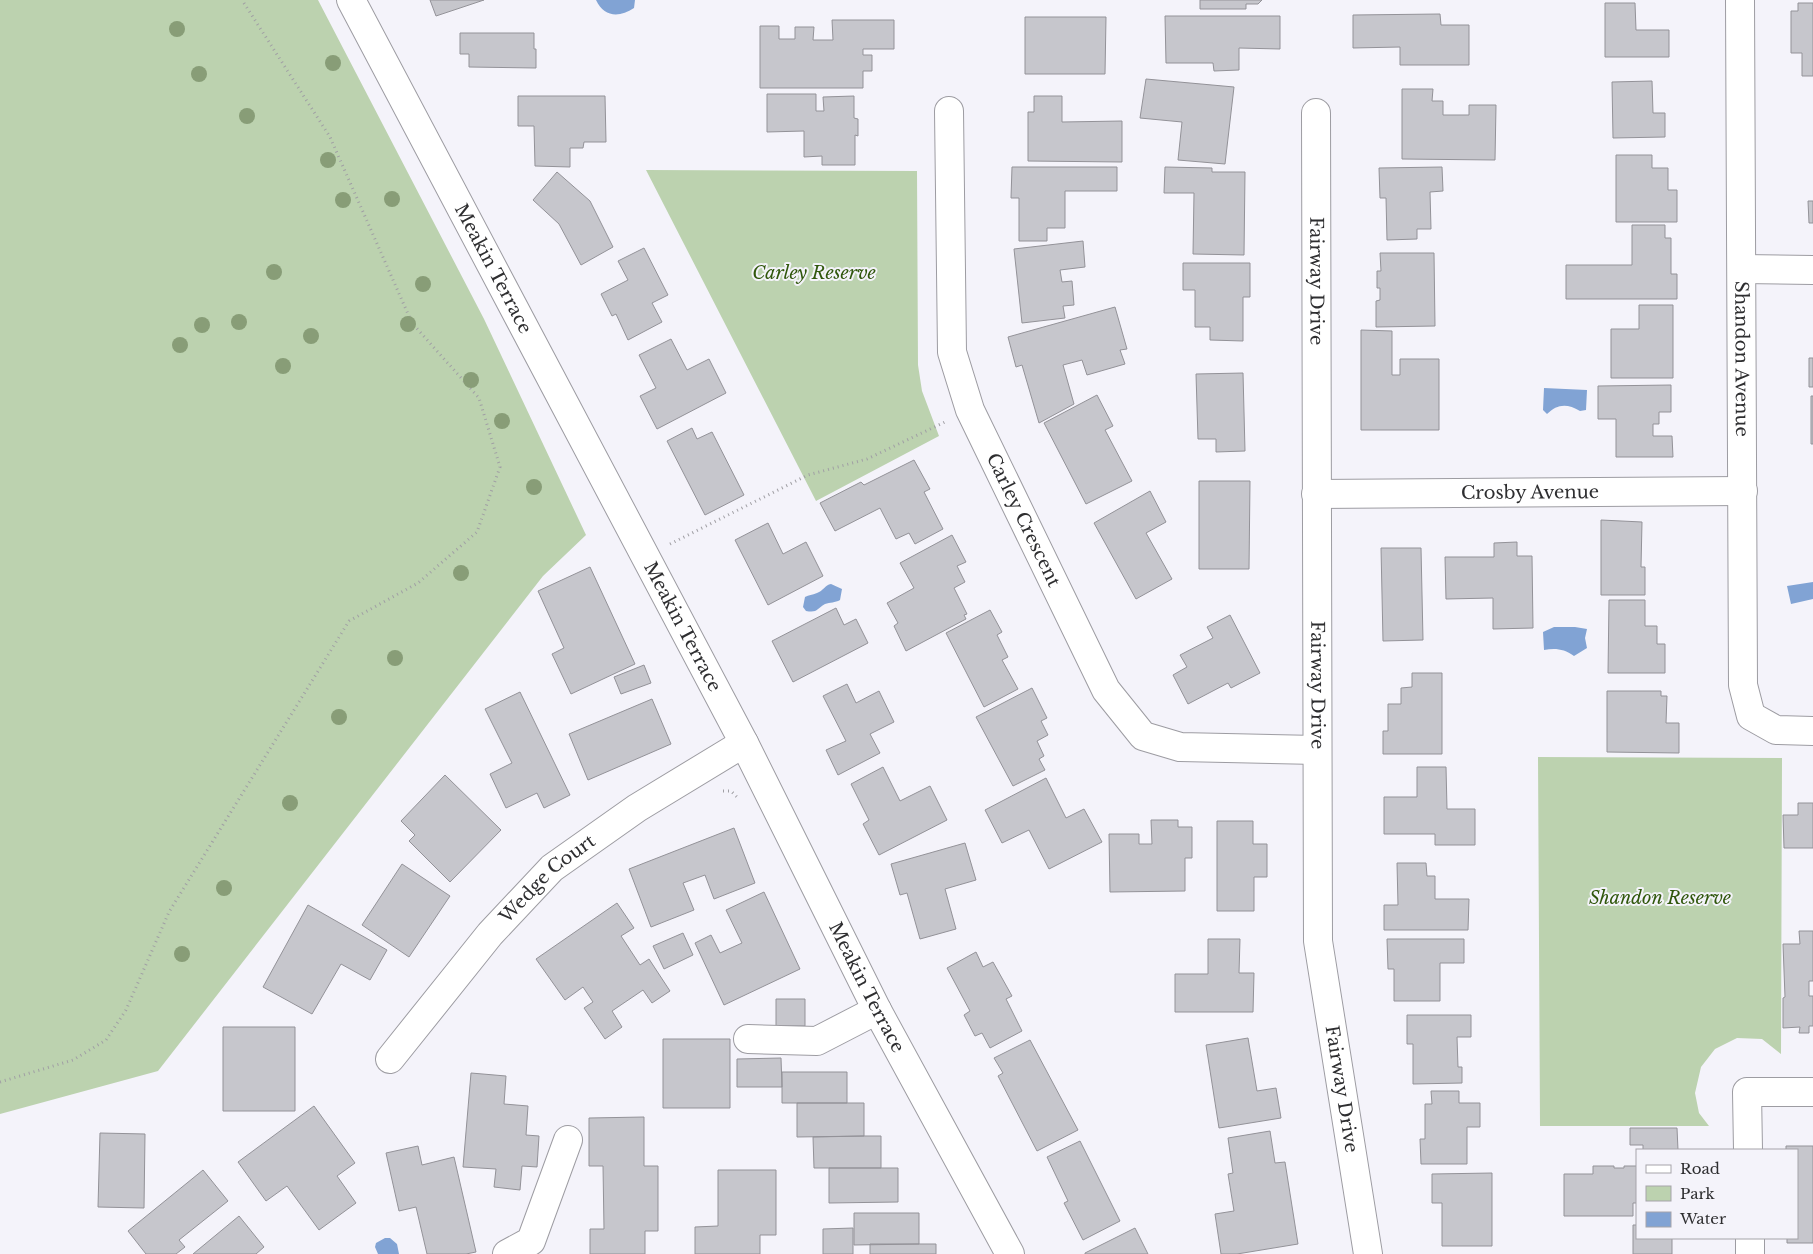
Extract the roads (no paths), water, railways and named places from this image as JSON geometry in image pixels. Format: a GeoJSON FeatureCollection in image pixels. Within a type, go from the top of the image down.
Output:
{"type":"FeatureCollection","features":[{"type":"Feature","properties":{"kind":"street","name":"Meakin Terrace"},"geometry":{"type":"LineString","coordinates":[[351,0],[744,743],[877,1010],[1010,1254]]}},
{"type":"Feature","properties":{"kind":"street","name":"Shandon Avenue"},"geometry":{"type":"LineString","coordinates":[[1740,0],[1743,685],[1751,716],[1776,730],[1813,730]]}},
{"type":"Feature","properties":{"kind":"street","name":"Carley Crescent"},"geometry":{"type":"LineString","coordinates":[[949,111],[952,352],[970,410],[1106,690],[1143,736],[1180,747],[1317,750]]}},
{"type":"Feature","properties":{"kind":"street","name":"Fairway Drive"},"geometry":{"type":"LineString","coordinates":[[1316,113],[1318,941],[1368,1254]]}},
{"type":"Feature","properties":{"kind":"street"},"geometry":{"type":"LineString","coordinates":[[1742,269],[1813,270]]}},
{"type":"Feature","properties":{"kind":"street","name":"Crosby Avenue"},"geometry":{"type":"LineString","coordinates":[[1316,494],[1743,491]]}},
{"type":"Feature","properties":{"kind":"street","name":"Wedge Court"},"geometry":{"type":"LineString","coordinates":[[390,1059],[490,934],[552,868],[637,808],[744,743]]}},
{"type":"Feature","properties":{"kind":"street"},"geometry":{"type":"LineString","coordinates":[[748,1039],[817,1041],[877,1010]]}},
{"type":"Feature","properties":{"kind":"street"},"geometry":{"type":"LineString","coordinates":[[1748,1149],[1747,1092],[1813,1092]]}},
{"type":"Feature","properties":{"kind":"street"},"geometry":{"type":"LineString","coordinates":[[507,1254],[540,1248],[568,1140]]}},
{"type":"Feature","properties":{"kind":"street"},"geometry":{"type":"LineString","coordinates":[[1750,1239],[1750,1254]]}},
{"type":"Feature","properties":{"kind":"water"},"geometry":{"type":"Polygon","coordinates":[[[596,0],[635,0],[634,8],[623,13],[612,14],[603,10],[596,0]]]}},
{"type":"Feature","properties":{"kind":"water"},"geometry":{"type":"Polygon","coordinates":[[[1544,388],[1587,390],[1586,410],[1580,411],[1562,406],[1555,408],[1547,414],[1543,410],[1544,388]]]}},
{"type":"Feature","properties":{"kind":"water"},"geometry":{"type":"Polygon","coordinates":[[[1813,582],[1813,599],[1791,604],[1787,586],[1813,582]]]}},
{"type":"Feature","properties":{"kind":"water"},"geometry":{"type":"Polygon","coordinates":[[[831,584],[842,589],[840,600],[825,604],[815,611],[806,611],[803,607],[805,597],[819,592],[831,584]]]}},
{"type":"Feature","properties":{"kind":"water"},"geometry":{"type":"Polygon","coordinates":[[[1554,627],[1587,629],[1585,638],[1587,648],[1574,656],[1560,650],[1544,650],[1543,632],[1554,627]]]}},
{"type":"Feature","properties":{"kind":"water"},"geometry":{"type":"Polygon","coordinates":[[[385,1238],[390,1238],[397,1244],[399,1254],[378,1254],[375,1247],[376,1243],[385,1238]]]}},
{"type":"Feature","properties":{"kind":"park label","name":"Carley Reserve"},"geometry":{"type":"Point","coordinates":[814,273]}},
{"type":"Feature","properties":{"kind":"park label","name":"Shandon Reserve"},"geometry":{"type":"Point","coordinates":[1660,898]}}]}
